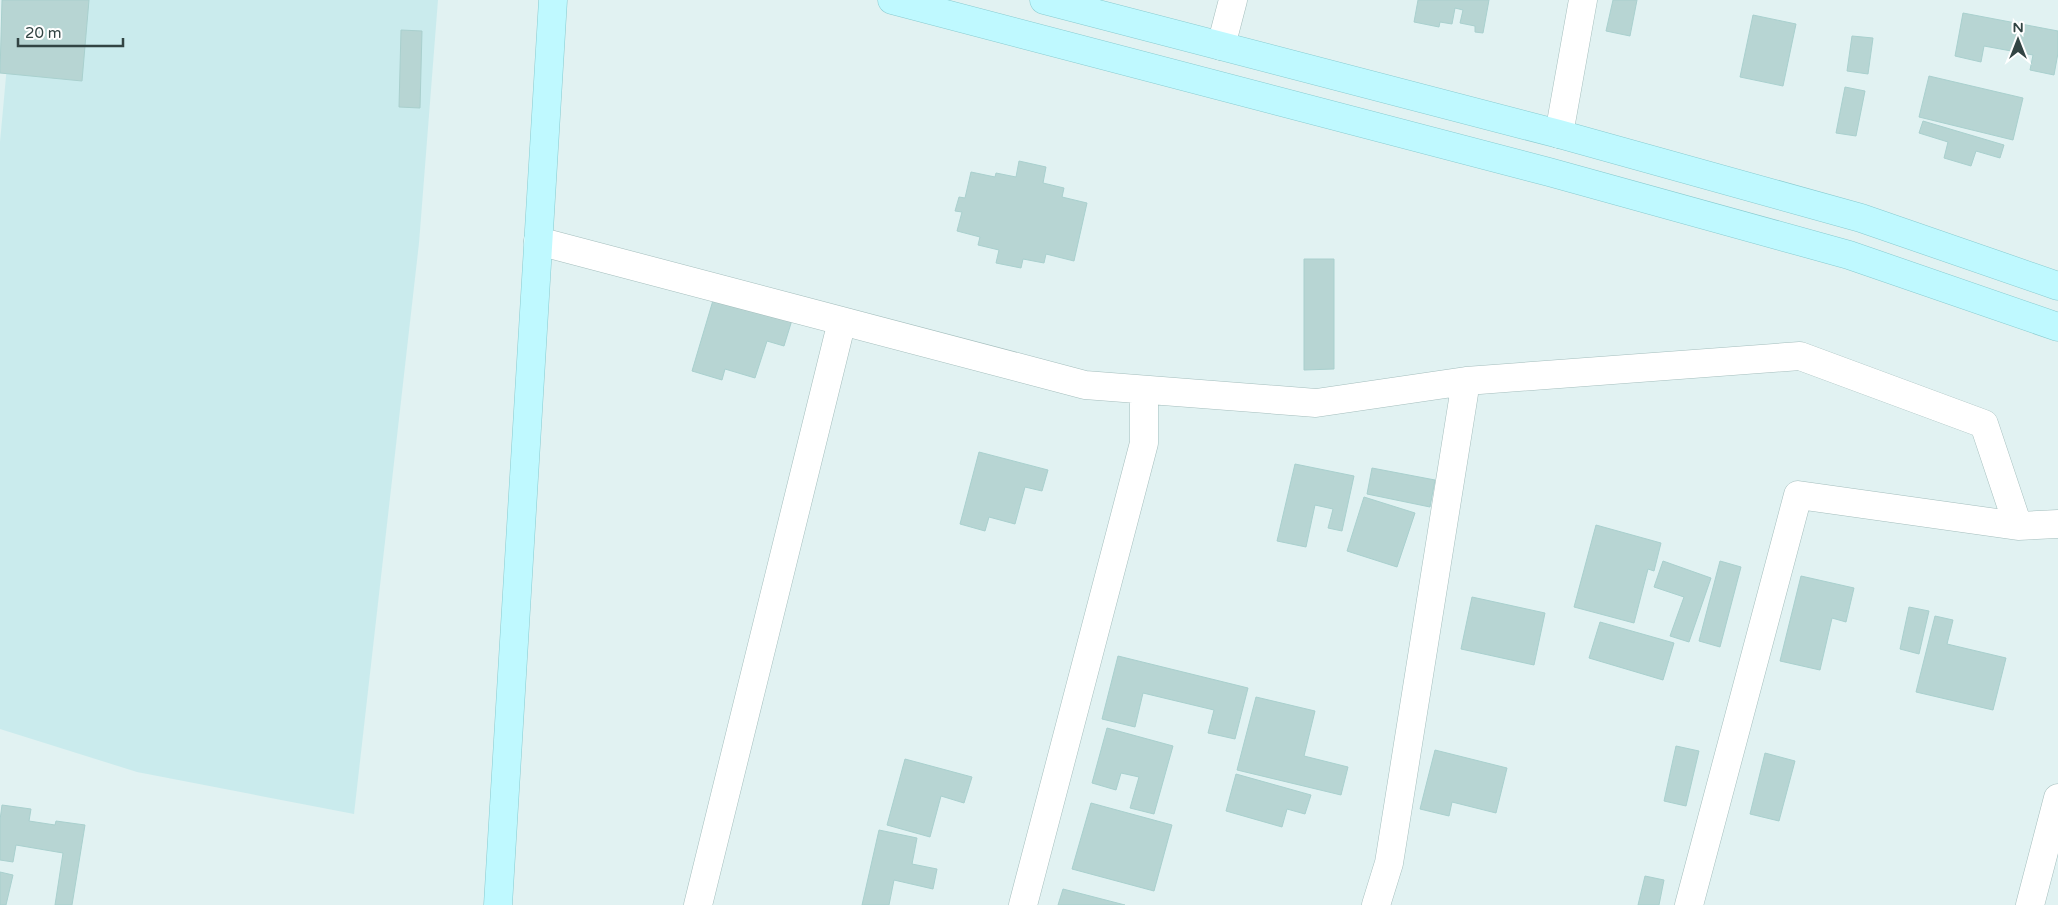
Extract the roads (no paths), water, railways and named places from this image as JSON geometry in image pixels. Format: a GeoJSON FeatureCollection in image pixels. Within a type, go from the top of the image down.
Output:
{"type":"FeatureCollection","features":[{"type":"Feature","properties":{"kind":"street"},"geometry":{"type":"LineString","coordinates":[[498,905],[553,0]]}},
{"type":"Feature","properties":{"kind":"street"},"geometry":{"type":"LineString","coordinates":[[892,0],[1549,172],[1849,255],[2058,327]]}},
{"type":"Feature","properties":{"kind":"street"},"geometry":{"type":"LineString","coordinates":[[1044,0],[1559,134],[1861,218],[2058,286]]}},
{"type":"Feature","properties":{"kind":"street"},"geometry":{"type":"LineString","coordinates":[[1221,46],[1233,0]]}},
{"type":"Feature","properties":{"kind":"street"},"geometry":{"type":"LineString","coordinates":[[1559,134],[1583,0]]}},
{"type":"Feature","properties":{"kind":"street"},"geometry":{"type":"LineString","coordinates":[[538,241],[1085,385],[1316,403],[1466,381],[1800,356],[1984,424],[2018,526]]}},
{"type":"Feature","properties":{"kind":"street"},"geometry":{"type":"LineString","coordinates":[[698,905],[842,321]]}},
{"type":"Feature","properties":{"kind":"street"},"geometry":{"type":"LineString","coordinates":[[1376,905],[1389,863],[1466,381]]}},
{"type":"Feature","properties":{"kind":"street"},"geometry":{"type":"LineString","coordinates":[[1022,905],[1144,443],[1144,390]]}},
{"type":"Feature","properties":{"kind":"street"},"geometry":{"type":"LineString","coordinates":[[1689,905],[1798,495],[2018,526],[2057,527]]}},
{"type":"Feature","properties":{"kind":"street"},"geometry":{"type":"LineString","coordinates":[[2030,905],[2058,798]]}}]}
